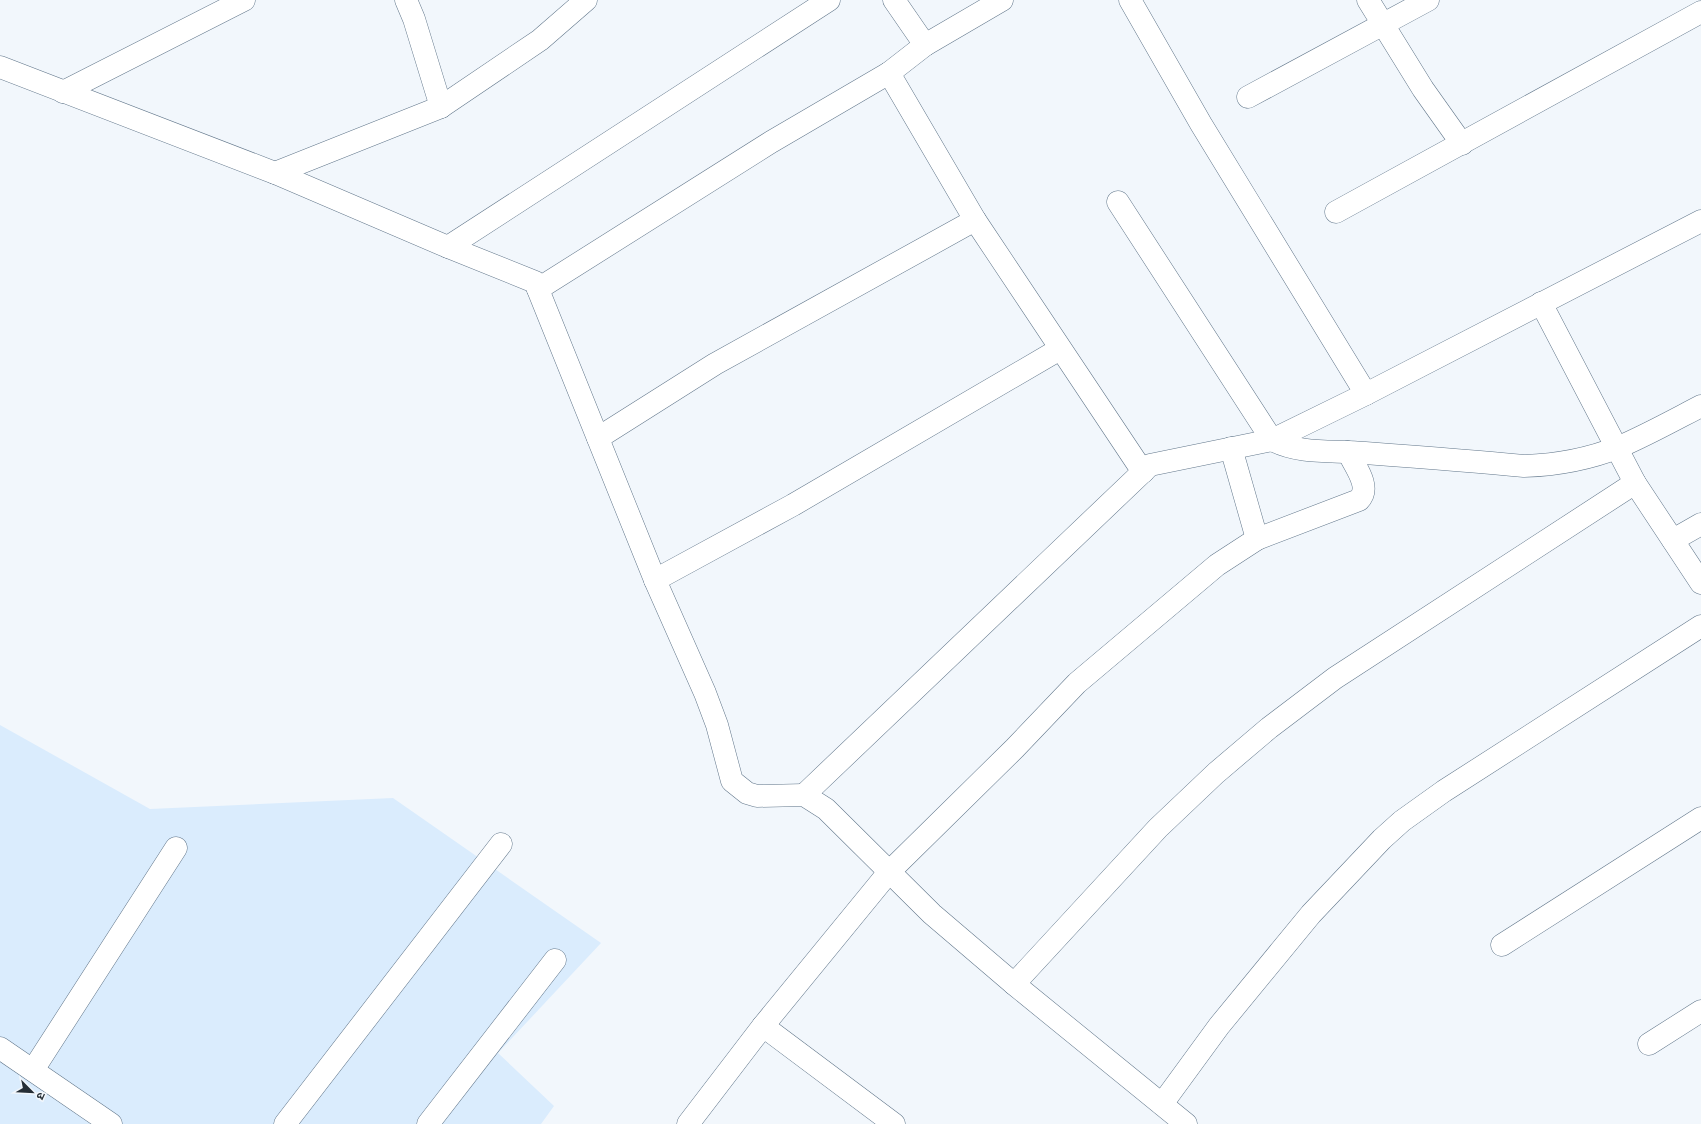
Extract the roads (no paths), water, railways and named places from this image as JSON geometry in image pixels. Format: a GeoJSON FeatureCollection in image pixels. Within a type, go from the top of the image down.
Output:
{"type":"FeatureCollection","features":[{"type":"Feature","properties":{"kind":"street"},"geometry":{"type":"LineString","coordinates":[[406,0],[414,19],[440,107]]}},
{"type":"Feature","properties":{"kind":"street"},"geometry":{"type":"LineString","coordinates":[[275,173],[440,107],[540,40],[586,0]]}},
{"type":"Feature","properties":{"kind":"street"},"geometry":{"type":"LineString","coordinates":[[448,247],[829,0]]}},
{"type":"Feature","properties":{"kind":"street"},"geometry":{"type":"LineString","coordinates":[[894,0],[925,45]]}},
{"type":"Feature","properties":{"kind":"street"},"geometry":{"type":"LineString","coordinates":[[538,288],[771,142],[889,73],[925,45],[1002,0]]}},
{"type":"Feature","properties":{"kind":"street"},"geometry":{"type":"LineString","coordinates":[[1130,0],[1201,124],[1366,394]]}},
{"type":"Feature","properties":{"kind":"street"},"geometry":{"type":"LineString","coordinates":[[1368,0],[1423,89],[1462,144]]}},
{"type":"Feature","properties":{"kind":"street"},"geometry":{"type":"LineString","coordinates":[[1248,97],[1428,0]]}},
{"type":"Feature","properties":{"kind":"street"},"geometry":{"type":"LineString","coordinates":[[63,92],[236,2]]}},
{"type":"Feature","properties":{"kind":"street"},"geometry":{"type":"LineString","coordinates":[[1336,212],[1701,12]]}},
{"type":"Feature","properties":{"kind":"street"},"geometry":{"type":"LineString","coordinates":[[0,67],[275,173],[448,247],[535,282],[655,580],[717,725],[732,781],[747,794],[757,796],[804,795],[826,809],[932,914],[1014,984],[1186,1124]]}},
{"type":"Feature","properties":{"kind":"street"},"geometry":{"type":"LineString","coordinates":[[889,73],[975,220],[1060,350],[1143,472]]}},
{"type":"Feature","properties":{"kind":"street"},"geometry":{"type":"LineString","coordinates":[[1118,202],[1272,440],[1282,446],[1295,449],[1524,466],[1542,465],[1579,458],[1618,447],[1701,406]]}},
{"type":"Feature","properties":{"kind":"street"},"geometry":{"type":"LineString","coordinates":[[598,438],[715,364],[975,220]]}},
{"type":"Feature","properties":{"kind":"street"},"geometry":{"type":"LineString","coordinates":[[804,795],[1150,465],[1272,440],[1366,394],[1701,221]]}},
{"type":"Feature","properties":{"kind":"street"},"geometry":{"type":"LineString","coordinates":[[1542,303],[1618,447],[1635,483],[1701,583]]}},
{"type":"Feature","properties":{"kind":"street"},"geometry":{"type":"LineString","coordinates":[[655,580],[793,505],[1060,350]]}},
{"type":"Feature","properties":{"kind":"street"},"geometry":{"type":"LineString","coordinates":[[1232,448],[1257,540]]}},
{"type":"Feature","properties":{"kind":"street"},"geometry":{"type":"LineString","coordinates":[[688,1124],[764,1026],[889,872],[1015,748],[1077,683],[1217,565],[1257,540],[1360,500],[1364,493],[1365,486],[1348,452]]}},
{"type":"Feature","properties":{"kind":"street"},"geometry":{"type":"LineString","coordinates":[[1014,984],[1158,828],[1216,773],[1270,728],[1336,678],[1635,483]]}},
{"type":"Feature","properties":{"kind":"street"},"geometry":{"type":"LineString","coordinates":[[1673,540],[1701,524]]}},
{"type":"Feature","properties":{"kind":"street"},"geometry":{"type":"LineString","coordinates":[[1162,1104],[1219,1026],[1311,914],[1382,839],[1402,821],[1444,791],[1701,626]]}},
{"type":"Feature","properties":{"kind":"street"},"geometry":{"type":"LineString","coordinates":[[1502,945],[1701,818]]}},
{"type":"Feature","properties":{"kind":"street"},"geometry":{"type":"LineString","coordinates":[[284,1124],[501,844]]}},
{"type":"Feature","properties":{"kind":"street"},"geometry":{"type":"LineString","coordinates":[[33,1070],[176,848]]}},
{"type":"Feature","properties":{"kind":"street"},"geometry":{"type":"LineString","coordinates":[[428,1124],[555,960]]}},
{"type":"Feature","properties":{"kind":"street"},"geometry":{"type":"LineString","coordinates":[[1649,1044],[1701,1011]]}},
{"type":"Feature","properties":{"kind":"street"},"geometry":{"type":"LineString","coordinates":[[764,1026],[894,1124]]}},
{"type":"Feature","properties":{"kind":"street"},"geometry":{"type":"LineString","coordinates":[[0,1048],[111,1124]]}}]}
